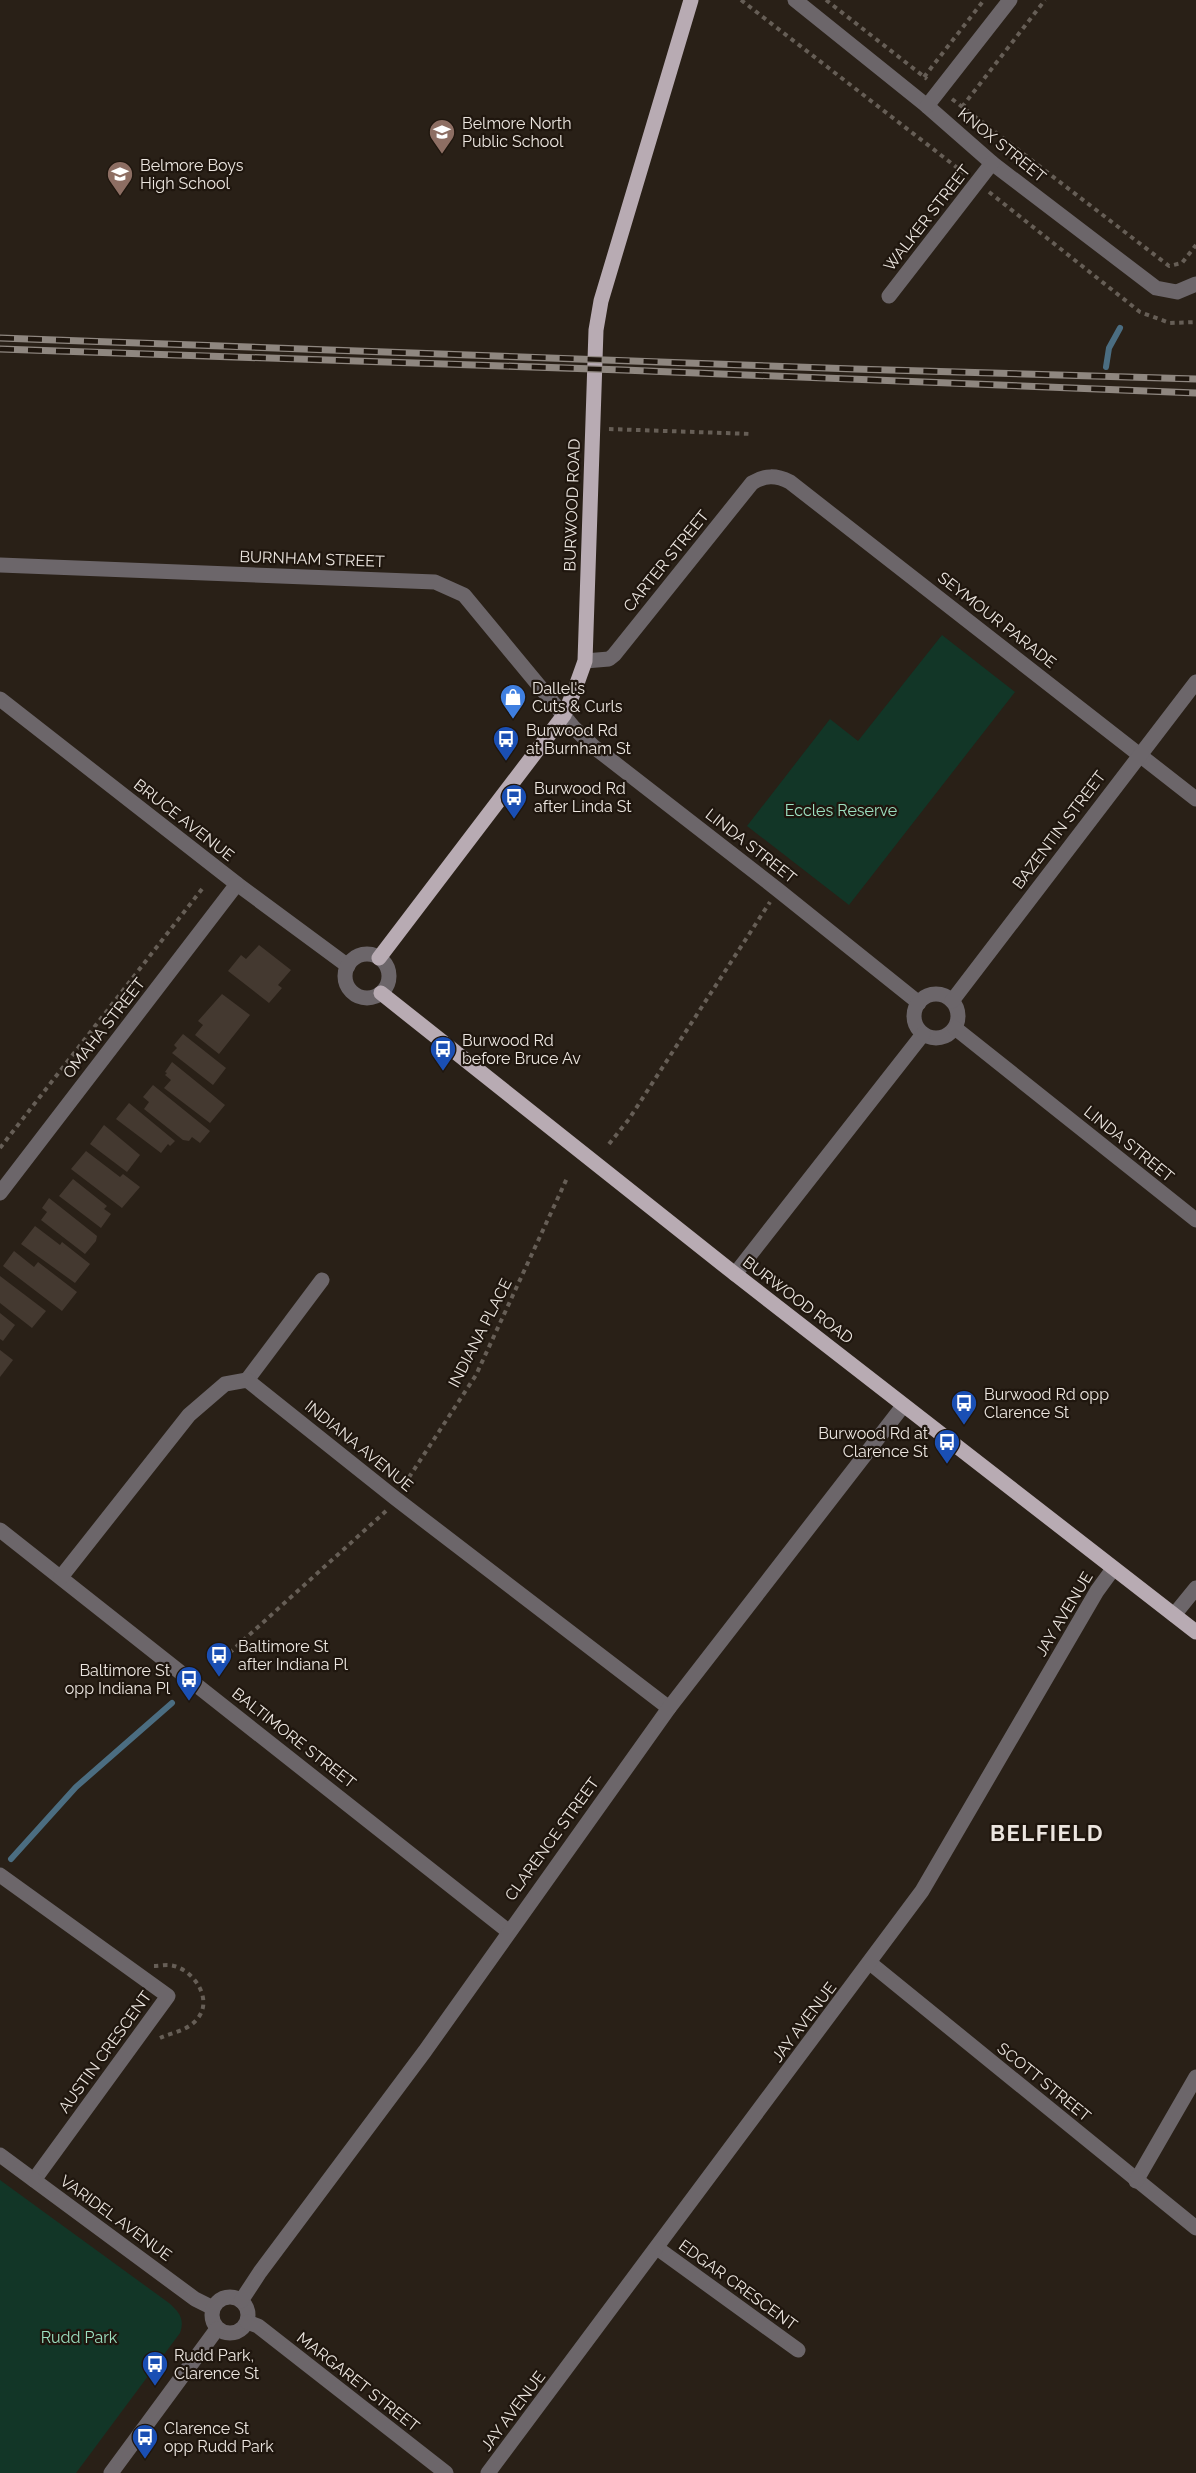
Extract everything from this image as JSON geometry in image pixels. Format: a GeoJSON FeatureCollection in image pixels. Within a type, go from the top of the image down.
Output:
{"type":"FeatureCollection","features":[{"type":"Feature","properties":{"kind":"main road","name":"BURWOOD ROAD"},"geometry":{"type":"LineString","coordinates":[[378,958],[564,715],[585,661],[596,330],[606,281],[691,0]]}},
{"type":"Feature","properties":{"kind":"main road","name":"BURWOOD ROAD"},"geometry":{"type":"LineString","coordinates":[[381,993],[903,1406],[1196,1632]]}},
{"type":"Feature","properties":{"kind":"street","name":"KNOX STREET"},"geometry":{"type":"LineString","coordinates":[[795,0],[927,106],[992,163],[1156,288],[1177,292],[1196,284]]}},
{"type":"Feature","properties":{"kind":"street"},"geometry":{"type":"LineString","coordinates":[[927,106],[1010,0]]}},
{"type":"Feature","properties":{"kind":"street","name":"WALKER STREET"},"geometry":{"type":"LineString","coordinates":[[889,296],[992,163]]}},
{"type":"Feature","properties":{"kind":"street","name":"CARTER STREET"},"geometry":{"type":"LineString","coordinates":[[585,661],[609,659],[614,655],[742,494],[760,478],[772,476]]}},
{"type":"Feature","properties":{"kind":"street","name":"SEYMOUR PARADE"},"geometry":{"type":"LineString","coordinates":[[772,476],[790,482],[1196,799]]}},
{"type":"Feature","properties":{"kind":"street","name":"BURNHAM STREET"},"geometry":{"type":"LineString","coordinates":[[0,564],[435,582],[464,595],[564,715]]}},
{"type":"Feature","properties":{"kind":"street","name":"BAZENTIN STREET"},"geometry":{"type":"LineString","coordinates":[[952,1001],[1138,754],[1196,682]]}},
{"type":"Feature","properties":{"kind":"street","name":"BRUCE AVENUE"},"geometry":{"type":"LineString","coordinates":[[0,699],[237,884],[348,966]]}},
{"type":"Feature","properties":{"kind":"street","name":"LINDA STREET"},"geometry":{"type":"LineString","coordinates":[[564,715],[594,747],[919,1003]]}},
{"type":"Feature","properties":{"kind":"street","name":"OMAHA STREET"},"geometry":{"type":"LineString","coordinates":[[0,1193],[237,884]]}},
{"type":"Feature","properties":{"kind":"street"},"geometry":{"type":"LineString","coordinates":[[362,955],[378,958],[387,967],[389,981],[381,993],[368,999],[354,994],[345,977],[348,966],[355,958],[362,955]]}},
{"type":"Feature","properties":{"kind":"street"},"geometry":{"type":"LineString","coordinates":[[936,994],[952,1001],[958,1013],[955,1028],[944,1037],[930,1037],[923,1034],[914,1016],[919,1003],[924,998],[936,994]]}},
{"type":"Feature","properties":{"kind":"street","name":"LINDA STREET"},"geometry":{"type":"LineString","coordinates":[[955,1028],[1196,1220]]}},
{"type":"Feature","properties":{"kind":"street"},"geometry":{"type":"LineString","coordinates":[[735,1274],[923,1034]]}},
{"type":"Feature","properties":{"kind":"street"},"geometry":{"type":"LineString","coordinates":[[61,1577],[189,1415],[225,1384],[247,1380],[322,1280]]}},
{"type":"Feature","properties":{"kind":"street","name":"INDIANA AVENUE"},"geometry":{"type":"LineString","coordinates":[[247,1380],[395,1498],[669,1708]]}},
{"type":"Feature","properties":{"kind":"street","name":"CLARENCE STREET"},"geometry":{"type":"LineString","coordinates":[[241,2301],[260,2272],[425,2051],[508,1931],[669,1708],[903,1406]]}},
{"type":"Feature","properties":{"kind":"street","name":"BALTIMORE STREET"},"geometry":{"type":"LineString","coordinates":[[0,1530],[508,1931]]}},
{"type":"Feature","properties":{"kind":"street","name":"JAY AVENUE"},"geometry":{"type":"LineString","coordinates":[[488,2473],[922,1891],[1097,1591],[1113,1569]]}},
{"type":"Feature","properties":{"kind":"street"},"geometry":{"type":"LineString","coordinates":[[1174,1615],[1196,1588]]}},
{"type":"Feature","properties":{"kind":"street","name":"AUSTIN CRESCENT"},"geometry":{"type":"LineString","coordinates":[[0,1875],[168,1996],[34,2180]]}},
{"type":"Feature","properties":{"kind":"street","name":"SCOTT STREET"},"geometry":{"type":"LineString","coordinates":[[870,1963],[1196,2228]]}},
{"type":"Feature","properties":{"kind":"street"},"geometry":{"type":"LineString","coordinates":[[1136,2181],[1196,2077]]}},
{"type":"Feature","properties":{"kind":"street","name":"VARIDEL AVENUE"},"geometry":{"type":"LineString","coordinates":[[0,2155],[195,2299],[213,2308]]}},
{"type":"Feature","properties":{"kind":"street","name":"EDGAR CRESCENT"},"geometry":{"type":"LineString","coordinates":[[657,2248],[798,2350]]}},
{"type":"Feature","properties":{"kind":"street"},"geometry":{"type":"LineString","coordinates":[[231,2297],[241,2301],[247,2310],[247,2322],[239,2331],[222,2332],[217,2329],[212,2319],[213,2308],[225,2298],[231,2297]]}},
{"type":"Feature","properties":{"kind":"street","name":"MARGARET STREET"},"geometry":{"type":"LineString","coordinates":[[247,2322],[258,2326],[446,2473]]}},
{"type":"Feature","properties":{"kind":"street"},"geometry":{"type":"LineString","coordinates":[[111,2473],[217,2329]]}},
{"type":"Feature","properties":{"kind":"path"},"geometry":{"type":"LineString","coordinates":[[826,0],[1169,266],[1182,263],[1196,245]]}},
{"type":"Feature","properties":{"kind":"path"},"geometry":{"type":"LineString","coordinates":[[924,77],[984,0]]}},
{"type":"Feature","properties":{"kind":"path"},"geometry":{"type":"LineString","coordinates":[[962,107],[1045,0]]}},
{"type":"Feature","properties":{"kind":"path"},"geometry":{"type":"LineString","coordinates":[[608,429],[752,434]]}},
{"type":"Feature","properties":{"kind":"path"},"geometry":{"type":"LineString","coordinates":[[0,1148],[202,889]]}},
{"type":"Feature","properties":{"kind":"path"},"geometry":{"type":"LineString","coordinates":[[609,1144],[629,1119],[778,890]]}},
{"type":"Feature","properties":{"kind":"path","name":"INDIANA PLACE"},"geometry":{"type":"LineString","coordinates":[[216,1665],[383,1516],[476,1375],[568,1176]]}},
{"type":"Feature","properties":{"kind":"green space","name":"Eccles Reserve"},"geometry":{"type":"Polygon","coordinates":[[[942,635],[1015,692],[849,905],[747,826],[830,719],[858,741],[942,635]]]}},
{"type":"Feature","properties":{"kind":"green space","name":"Rudd Park"},"geometry":{"type":"Polygon","coordinates":[[[0,2180],[169,2303],[181,2320],[180,2333],[76,2473],[0,2473],[0,2180]]]}},
{"type":"Feature","properties":{"kind":"building"},"geometry":{"type":"Polygon","coordinates":[[[259,945],[291,970],[278,985],[282,988],[269,1003],[228,971],[241,955],[246,959],[259,945]]]}},
{"type":"Feature","properties":{"kind":"building"},"geometry":{"type":"Polygon","coordinates":[[[222,994],[250,1015],[219,1054],[195,1035],[203,1025],[198,1021],[222,994]]]}},
{"type":"Feature","properties":{"kind":"building"},"geometry":{"type":"Polygon","coordinates":[[[183,1034],[226,1068],[213,1085],[172,1053],[177,1048],[174,1045],[183,1034]]]}},
{"type":"Feature","properties":{"kind":"building"},"geometry":{"type":"Polygon","coordinates":[[[172,1062],[225,1105],[210,1123],[164,1088],[171,1080],[165,1072],[172,1062]]]}},
{"type":"Feature","properties":{"kind":"building"},"geometry":{"type":"Polygon","coordinates":[[[153,1085],[210,1131],[200,1143],[192,1137],[189,1141],[183,1140],[144,1109],[149,1102],[143,1097],[153,1085]]]}},
{"type":"Feature","properties":{"kind":"building"},"geometry":{"type":"Polygon","coordinates":[[[129,1103],[175,1141],[170,1146],[168,1144],[161,1153],[116,1119],[129,1103]]]}},
{"type":"Feature","properties":{"kind":"building"},"geometry":{"type":"Polygon","coordinates":[[[104,1125],[140,1155],[127,1172],[90,1144],[104,1125]]]}},
{"type":"Feature","properties":{"kind":"building"},"geometry":{"type":"Polygon","coordinates":[[[86,1151],[120,1177],[123,1174],[140,1187],[122,1208],[71,1169],[86,1151]]]}},
{"type":"Feature","properties":{"kind":"building"},"geometry":{"type":"Polygon","coordinates":[[[73,1179],[107,1206],[104,1209],[111,1214],[101,1228],[59,1196],[73,1179]]]}},
{"type":"Feature","properties":{"kind":"building"},"geometry":{"type":"Polygon","coordinates":[[[49,1198],[97,1236],[96,1241],[85,1254],[41,1220],[47,1212],[42,1208],[49,1198]]]}},
{"type":"Feature","properties":{"kind":"building"},"geometry":{"type":"Polygon","coordinates":[[[35,1226],[60,1245],[62,1242],[90,1264],[75,1283],[21,1244],[35,1226]]]}},
{"type":"Feature","properties":{"kind":"building"},"geometry":{"type":"Polygon","coordinates":[[[14,1251],[34,1267],[38,1262],[77,1292],[62,1311],[3,1266],[14,1251]]]}},
{"type":"Feature","properties":{"kind":"building"},"geometry":{"type":"Polygon","coordinates":[[[0,1276],[46,1311],[32,1328],[0,1303],[0,1276]]]}},
{"type":"Feature","properties":{"kind":"building"},"geometry":{"type":"Polygon","coordinates":[[[0,1313],[15,1325],[3,1341],[0,1339],[0,1313]]]}},
{"type":"Feature","properties":{"kind":"building"},"geometry":{"type":"Polygon","coordinates":[[[0,1350],[13,1360],[0,1377],[0,1350]]]}},
{"type":"Feature","properties":{"kind":"waterway"},"geometry":{"type":"LineString","coordinates":[[1106,367],[1109,348],[1120,328]]}},
{"type":"Feature","properties":{"kind":"waterway"},"geometry":{"type":"LineString","coordinates":[[11,1859],[76,1787],[172,1703]]}},
{"type":"Feature","properties":{"kind":"railway"},"geometry":{"type":"LineString","coordinates":[[0,338],[1196,379]]}},
{"type":"Feature","properties":{"kind":"railway"},"geometry":{"type":"LineString","coordinates":[[0,349],[623,370],[1196,393]]}},
{"type":"Feature","properties":{"kind":"place","name":"Belmore North Public School"},"geometry":{"type":"Point","coordinates":[442,155]}},
{"type":"Feature","properties":{"kind":"place","name":"Belmore Boys High School"},"geometry":{"type":"Point","coordinates":[120,197]}},
{"type":"Feature","properties":{"kind":"place","name":"Dallel's Cuts & Curls"},"geometry":{"type":"Point","coordinates":[513,720]}},
{"type":"Feature","properties":{"kind":"place","name":"Burwood Rd at Burnham St"},"geometry":{"type":"Point","coordinates":[506,762]}},
{"type":"Feature","properties":{"kind":"place","name":"Burwood Rd after Linda St"},"geometry":{"type":"Point","coordinates":[514,820]}},
{"type":"Feature","properties":{"kind":"place","name":"Burwood Rd before Bruce Av"},"geometry":{"type":"Point","coordinates":[443,1072]}},
{"type":"Feature","properties":{"kind":"place","name":"Burwood Rd opp Clarence St"},"geometry":{"type":"Point","coordinates":[964,1426]}},
{"type":"Feature","properties":{"kind":"place","name":"Burwood Rd at Clarence St"},"geometry":{"type":"Point","coordinates":[947,1465]}},
{"type":"Feature","properties":{"kind":"place","name":"Baltimore St after Indiana Pl"},"geometry":{"type":"Point","coordinates":[219,1678]}},
{"type":"Feature","properties":{"kind":"place","name":"Baltimore St opp Indiana Pl"},"geometry":{"type":"Point","coordinates":[189,1702]}},
{"type":"Feature","properties":{"kind":"place","name":"Rudd Park, Clarence St"},"geometry":{"type":"Point","coordinates":[155,2387]}},
{"type":"Feature","properties":{"kind":"place","name":"Clarence St opp Rudd Park"},"geometry":{"type":"Point","coordinates":[145,2460]}},
{"type":"Feature","properties":{"kind":"district","name":"BELFIELD"},"geometry":{"type":"Point","coordinates":[1047,1833]}}]}
